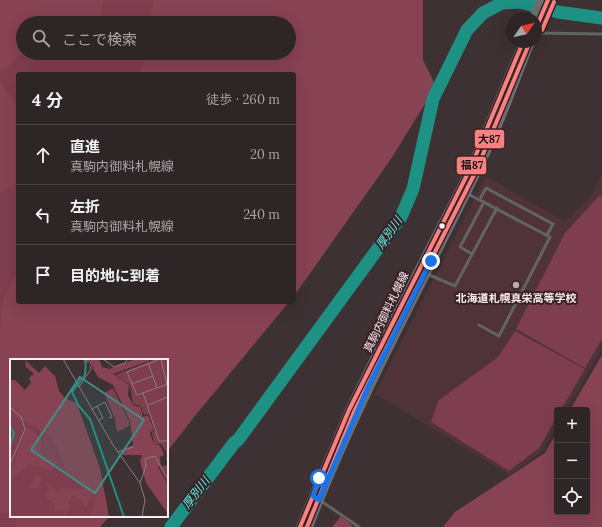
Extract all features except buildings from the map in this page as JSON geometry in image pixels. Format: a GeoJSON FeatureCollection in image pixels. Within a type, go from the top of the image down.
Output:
{"type":"FeatureCollection","features":[{"type":"Feature","properties":{"kind":"main road"},"geometry":{"type":"LineString","coordinates":[[538,12],[540,0]]}},
{"type":"Feature","properties":{"kind":"main road"},"geometry":{"type":"LineString","coordinates":[[542,12],[548,0]]}},
{"type":"Feature","properties":{"kind":"main road","name":"真駒内御料札幌線"},"geometry":{"type":"LineString","coordinates":[[309,527],[316,498],[349,410],[470,169],[520,48]]}},
{"type":"Feature","properties":{"kind":"main road","name":"真駒内御料札幌線"},"geometry":{"type":"LineString","coordinates":[[300,527],[316,498],[369,385],[480,167],[528,48]]}},
{"type":"Feature","properties":{"kind":"lane"},"geometry":{"type":"LineString","coordinates":[[542,33],[602,34]]}},
{"type":"Feature","properties":{"kind":"lane"},"geometry":{"type":"LineString","coordinates":[[480,199],[486,188],[552,224],[547,235]]}},
{"type":"Feature","properties":{"kind":"lane"},"geometry":{"type":"LineString","coordinates":[[466,193],[550,237],[498,336],[479,325]]}},
{"type":"Feature","properties":{"kind":"lane"},"geometry":{"type":"LineString","coordinates":[[472,254],[460,247],[484,202]]}},
{"type":"Feature","properties":{"kind":"lane"},"geometry":{"type":"LineString","coordinates":[[426,273],[455,286],[497,208]]}},
{"type":"Feature","properties":{"kind":"lane"},"geometry":{"type":"LineString","coordinates":[[316,498],[360,527]]}},
{"type":"Feature","properties":{"kind":"shaded area"},"geometry":{"type":"Polygon","coordinates":[[[0,0],[182,0],[181,16],[16,16],[16,60],[178,60],[177,72],[16,72],[16,304],[18,304],[10,359],[10,517],[42,517],[43,527],[0,527],[0,0]]]}},
{"type":"Feature","properties":{"kind":"shaded area"},"geometry":{"type":"Polygon","coordinates":[[[0,0],[104,0],[100,16],[16,16],[16,59],[0,73],[0,0]]]}},
{"type":"Feature","properties":{"kind":"shaded area"},"geometry":{"type":"Polygon","coordinates":[[[153,0],[423,0],[423,60],[436,86],[391,159],[296,293],[296,72],[141,72],[144,60],[296,60],[296,16],[151,16],[153,0]]]}},
{"type":"Feature","properties":{"kind":"shaded area"},"geometry":{"type":"Polygon","coordinates":[[[0,81],[16,105],[16,182],[14,187],[0,192],[0,81]]]}},
{"type":"Feature","properties":{"kind":"shaded area","name":"北海道札幌真栄高等学校"},"geometry":{"type":"Polygon","coordinates":[[[602,172],[602,348],[568,407],[554,407],[554,431],[542,451],[510,475],[375,394],[486,176],[565,222],[593,194],[602,172]]]}},
{"type":"Feature","properties":{"kind":"shaded area"},"geometry":{"type":"Polygon","coordinates":[[[600,195],[602,196],[602,339],[585,368],[516,329],[565,233],[600,195]]]}},
{"type":"Feature","properties":{"kind":"shaded area"},"geometry":{"type":"Polygon","coordinates":[[[16,274],[16,304],[287,304],[168,451],[168,359],[10,359],[10,513],[0,513],[0,333],[3,300],[16,274]]]}},
{"type":"Feature","properties":{"kind":"shaded area"},"geometry":{"type":"Polygon","coordinates":[[[515,331],[585,369],[563,407],[554,407],[554,422],[539,448],[509,471],[431,422],[438,401],[498,357],[515,331]]]}},
{"type":"Feature","properties":{"kind":"shaded area"},"geometry":{"type":"Polygon","coordinates":[[[602,355],[602,527],[443,527],[455,512],[545,453],[554,437],[554,515],[590,515],[590,407],[572,407],[602,355]]]}},
{"type":"Feature","properties":{"kind":"shaded area"},"geometry":{"type":"Polygon","coordinates":[[[341,516],[354,527],[332,527],[341,516]]]}},
{"type":"Feature","properties":{"kind":"shaded area"},"geometry":{"type":"Polygon","coordinates":[[[15,517],[109,517],[100,527],[15,527],[15,517]]]}},
{"type":"Feature","properties":{"kind":"waterway","name":"厚別川"},"geometry":{"type":"LineString","coordinates":[[171,527],[234,443],[238,440],[401,217],[413,189],[433,99],[467,30],[483,13],[502,3],[520,2],[558,12],[602,18]]}},
{"type":"Feature","properties":{"kind":"transit line","name":"福87"},"geometry":{"type":"LineString","coordinates":[[542,14],[548,0]]}},
{"type":"Feature","properties":{"kind":"transit line","name":"大87"},"geometry":{"type":"LineString","coordinates":[[542,30],[554,2]]}},
{"type":"Feature","properties":{"kind":"transit line","name":"福87"},"geometry":{"type":"LineString","coordinates":[[300,527],[349,410],[470,169],[520,48]]}},
{"type":"Feature","properties":{"kind":"transit line","name":"大87"},"geometry":{"type":"LineString","coordinates":[[307,527],[354,412],[476,171],[527,48]]}},
{"type":"Feature","properties":{"kind":"place","name":"北海道札幌真栄高等学校"},"geometry":{"type":"Point","coordinates":[516,285]}},
{"type":"Feature","properties":{"kind":"route"},"geometry":{"type":"LineString","coordinates":[[319,478],[313,496],[319,500],[369,385],[431,261]]}}]}
